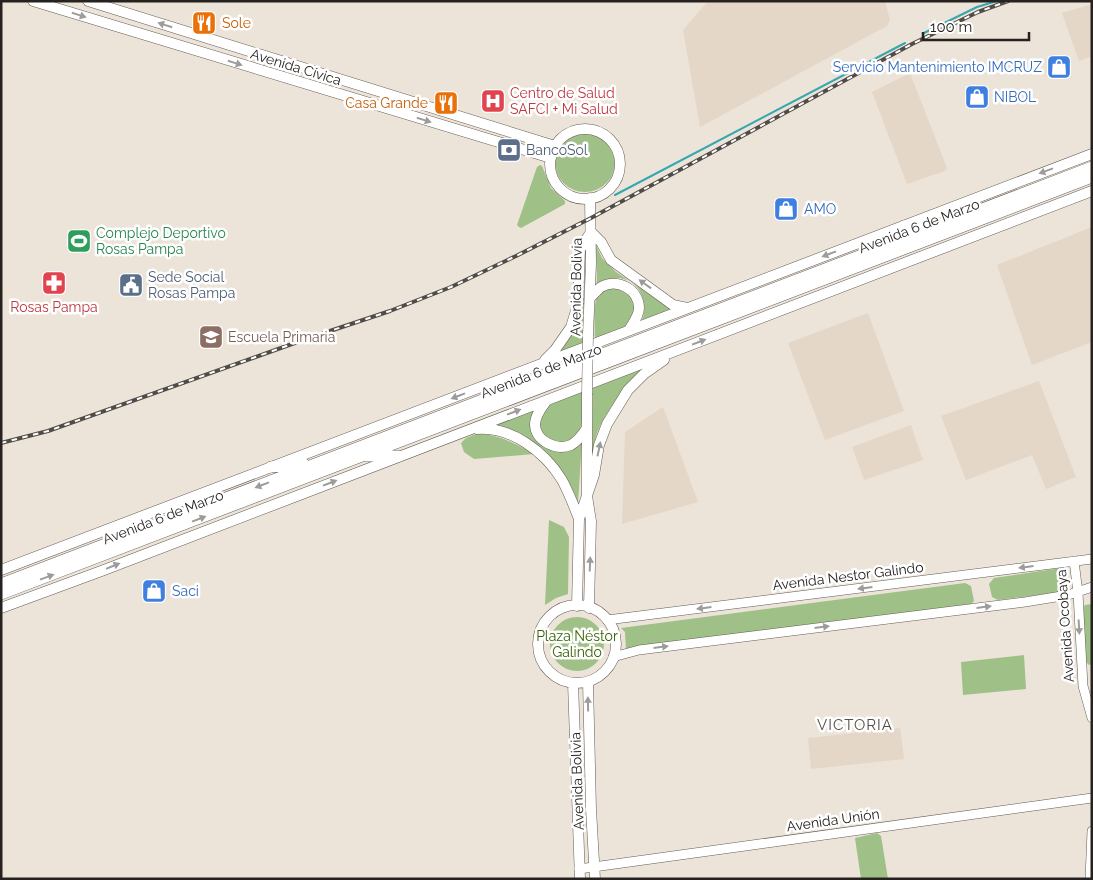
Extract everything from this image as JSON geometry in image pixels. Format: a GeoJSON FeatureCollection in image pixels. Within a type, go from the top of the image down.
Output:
{"type":"FeatureCollection","features":[{"type":"Feature","properties":{"kind":"highway","name":"Avenida 6 de Marzo"},"geometry":{"type":"LineString","coordinates":[[1,584],[1092,167]]}},
{"type":"Feature","properties":{"kind":"highway","name":"Avenida 6 de Marzo"},"geometry":{"type":"LineString","coordinates":[[1,594],[1092,177]]}},
{"type":"Feature","properties":{"kind":"highway"},"geometry":{"type":"LineString","coordinates":[[904,226],[950,222]]}},
{"type":"Feature","properties":{"kind":"highway"},"geometry":{"type":"LineString","coordinates":[[361,456],[399,456]]}},
{"type":"Feature","properties":{"kind":"highway"},"geometry":{"type":"LineString","coordinates":[[270,467],[318,463]]}},
{"type":"Feature","properties":{"kind":"main road","name":"Avenida Cívica"},"geometry":{"type":"LineString","coordinates":[[33,1],[551,158]]}},
{"type":"Feature","properties":{"kind":"main road","name":"Avenida Cívica"},"geometry":{"type":"LineString","coordinates":[[88,1],[555,146]]}},
{"type":"Feature","properties":{"kind":"main road"},"geometry":{"type":"LineString","coordinates":[[587,129],[604,135],[613,144],[619,156],[620,164],[617,179],[606,192],[590,198],[575,197],[561,188],[552,175],[551,158],[555,146],[567,134],[575,131],[587,129]]}},
{"type":"Feature","properties":{"kind":"main road","name":"Avenida 6 de Marzo"},"geometry":{"type":"LineString","coordinates":[[1,570],[1092,154]]}},
{"type":"Feature","properties":{"kind":"main road","name":"Avenida 6 de Marzo"},"geometry":{"type":"LineString","coordinates":[[1,608],[1092,191]]}},
{"type":"Feature","properties":{"kind":"main road","name":"Avenida Bolivia"},"geometry":{"type":"LineString","coordinates":[[589,608],[591,521],[587,496],[587,395],[590,298],[590,198]]}},
{"type":"Feature","properties":{"kind":"main road"},"geometry":{"type":"LineString","coordinates":[[537,366],[556,350],[571,327],[578,304],[580,250],[591,232],[600,242],[611,260],[673,305],[687,308]]}},
{"type":"Feature","properties":{"kind":"main road"},"geometry":{"type":"LineString","coordinates":[[590,298],[601,287],[612,284],[622,284],[630,289],[636,295],[639,306],[636,319],[629,330]]}},
{"type":"Feature","properties":{"kind":"main road"},"geometry":{"type":"LineString","coordinates":[[587,496],[607,424],[617,406],[628,390],[644,374],[682,349]]}},
{"type":"Feature","properties":{"kind":"main road"},"geometry":{"type":"LineString","coordinates":[[548,399],[541,407],[535,424],[543,441],[560,447],[571,444],[587,428]]}},
{"type":"Feature","properties":{"kind":"main road"},"geometry":{"type":"LineString","coordinates":[[463,431],[490,429],[509,435],[535,450],[562,480],[579,519]]}},
{"type":"Feature","properties":{"kind":"main road","name":"Avenida Bolivia"},"geometry":{"type":"LineString","coordinates":[[577,606],[579,519],[587,496]]}},
{"type":"Feature","properties":{"kind":"main road"},"geometry":{"type":"LineString","coordinates":[[566,607],[589,608],[601,614],[607,620],[614,635],[613,657],[604,672],[588,682],[573,683],[562,680],[548,670],[539,654],[538,640],[541,629],[547,619],[566,607]]}},
{"type":"Feature","properties":{"kind":"main road","name":"Avenida Bolivia"},"geometry":{"type":"LineString","coordinates":[[588,682],[591,809],[595,879]]}},
{"type":"Feature","properties":{"kind":"main road","name":"Avenida Bolivia"},"geometry":{"type":"LineString","coordinates":[[573,683],[579,874]]}},
{"type":"Feature","properties":{"kind":"street","name":"Avenida Nestor Galindo"},"geometry":{"type":"LineString","coordinates":[[607,620],[1092,558]]}},
{"type":"Feature","properties":{"kind":"street","name":"Avenida Ocobaya"},"geometry":{"type":"LineString","coordinates":[[1074,561],[1078,593],[1083,686],[1092,718]]}},
{"type":"Feature","properties":{"kind":"street"},"geometry":{"type":"LineString","coordinates":[[613,657],[639,650],[1025,602],[1078,593],[1092,587]]}},
{"type":"Feature","properties":{"kind":"street","name":"Avenida Unión"},"geometry":{"type":"LineString","coordinates":[[579,874],[594,867],[1092,798]]}},
{"type":"Feature","properties":{"kind":"street"},"geometry":{"type":"LineString","coordinates":[[1090,879],[1092,831]]}},
{"type":"Feature","properties":{"kind":"shaded area"},"geometry":{"type":"Polygon","coordinates":[[[708,1],[885,1],[890,20],[887,26],[700,127],[683,30],[708,1]]]}},
{"type":"Feature","properties":{"kind":"shaded area"},"geometry":{"type":"Polygon","coordinates":[[[1092,4],[1092,56],[1079,61],[1062,13],[1092,4]]]}},
{"type":"Feature","properties":{"kind":"shaded area"},"geometry":{"type":"Polygon","coordinates":[[[910,73],[947,168],[945,171],[907,184],[872,92],[910,73]]]}},
{"type":"Feature","properties":{"kind":"shaded area"},"geometry":{"type":"Polygon","coordinates":[[[1092,227],[1092,342],[1032,365],[997,265],[1092,227]]]}},
{"type":"Feature","properties":{"kind":"shaded area"},"geometry":{"type":"Polygon","coordinates":[[[868,313],[904,411],[825,440],[788,343],[868,313]]]}},
{"type":"Feature","properties":{"kind":"shaded area"},"geometry":{"type":"Polygon","coordinates":[[[1039,381],[1076,477],[1046,489],[1032,455],[966,480],[941,416],[1039,381]]]}},
{"type":"Feature","properties":{"kind":"shaded area"},"geometry":{"type":"Polygon","coordinates":[[[663,407],[698,502],[622,524],[625,432],[663,407]]]}},
{"type":"Feature","properties":{"kind":"shaded area"},"geometry":{"type":"Polygon","coordinates":[[[911,425],[923,460],[864,480],[852,447],[911,425]]]}},
{"type":"Feature","properties":{"kind":"shaded area"},"geometry":{"type":"Polygon","coordinates":[[[900,728],[904,759],[811,769],[808,738],[900,728]]]}},
{"type":"Feature","properties":{"kind":"green space"},"geometry":{"type":"Polygon","coordinates":[[[585,132],[601,137],[606,141],[610,146],[615,162],[610,178],[606,183],[601,187],[585,192],[569,187],[564,183],[560,178],[555,162],[560,146],[564,141],[569,137],[585,132]]]}},
{"type":"Feature","properties":{"kind":"green space"},"geometry":{"type":"Polygon","coordinates":[[[540,165],[551,188],[565,201],[565,204],[521,228],[517,225],[537,167],[540,165]]]}},
{"type":"Feature","properties":{"kind":"green space"},"geometry":{"type":"Polygon","coordinates":[[[596,245],[602,258],[616,272],[672,309],[642,320],[644,313],[643,300],[641,293],[632,283],[619,278],[610,279],[597,285],[596,245]]]}},
{"type":"Feature","properties":{"kind":"green space"},"geometry":{"type":"Polygon","coordinates":[[[584,263],[583,343],[559,352],[567,342],[584,263]]]}},
{"type":"Feature","properties":{"kind":"green space"},"geometry":{"type":"Polygon","coordinates":[[[611,288],[618,289],[630,296],[634,301],[635,312],[624,328],[595,339],[595,303],[599,294],[611,288]]]}},
{"type":"Feature","properties":{"kind":"green space"},"geometry":{"type":"Polygon","coordinates":[[[648,366],[625,390],[605,416],[596,436],[592,460],[593,387],[648,366]]]}},
{"type":"Feature","properties":{"kind":"green space"},"geometry":{"type":"Polygon","coordinates":[[[582,390],[583,411],[579,433],[569,442],[553,442],[542,433],[540,420],[548,406],[582,390]]]}},
{"type":"Feature","properties":{"kind":"green space"},"geometry":{"type":"Polygon","coordinates":[[[536,410],[542,445],[552,450],[563,452],[573,449],[582,442],[578,503],[564,474],[543,449],[521,435],[491,426],[536,410]]]}},
{"type":"Feature","properties":{"kind":"green space"},"geometry":{"type":"Polygon","coordinates":[[[476,434],[499,437],[534,454],[474,459],[464,452],[461,443],[466,438],[476,434]]]}},
{"type":"Feature","properties":{"kind":"green space"},"geometry":{"type":"Polygon","coordinates":[[[549,520],[564,527],[569,537],[568,594],[556,598],[545,605],[549,520]]]}},
{"type":"Feature","properties":{"kind":"green space"},"geometry":{"type":"Polygon","coordinates":[[[1061,568],[1067,573],[1068,586],[1064,592],[998,600],[992,597],[989,584],[994,578],[1061,568]]]}},
{"type":"Feature","properties":{"kind":"green space"},"geometry":{"type":"Polygon","coordinates":[[[965,583],[971,586],[974,601],[969,606],[626,650],[625,632],[621,628],[965,583]]]}},
{"type":"Feature","properties":{"kind":"green space"},"geometry":{"type":"Polygon","coordinates":[[[1092,604],[1092,664],[1089,665],[1085,661],[1083,609],[1085,605],[1092,604]]]}},
{"type":"Feature","properties":{"kind":"green space","name":"Plaza Néstor Galindo"},"geometry":{"type":"Polygon","coordinates":[[[577,617],[587,619],[596,625],[602,634],[604,644],[602,654],[596,663],[587,669],[577,671],[567,669],[558,663],[552,654],[550,644],[552,634],[558,625],[567,619],[577,617]]]}},
{"type":"Feature","properties":{"kind":"green space"},"geometry":{"type":"Polygon","coordinates":[[[1024,655],[1026,689],[963,695],[961,662],[1024,655]]]}},
{"type":"Feature","properties":{"kind":"green space"},"geometry":{"type":"Polygon","coordinates":[[[877,833],[881,836],[888,879],[861,879],[855,838],[877,833]]]}},
{"type":"Feature","properties":{"kind":"waterway"},"geometry":{"type":"LineString","coordinates":[[924,33],[977,7],[997,1]]}},
{"type":"Feature","properties":{"kind":"waterway"},"geometry":{"type":"LineString","coordinates":[[615,195],[905,43]]}},
{"type":"Feature","properties":{"kind":"railway"},"geometry":{"type":"LineString","coordinates":[[1,443],[48,431],[390,311],[451,287],[591,218],[912,44],[978,12],[1008,1]]}},
{"type":"Feature","properties":{"kind":"place","name":"Sole"},"geometry":{"type":"Point","coordinates":[204,23]}},
{"type":"Feature","properties":{"kind":"place","name":"Servicio Mantenimiento IMCRUZ"},"geometry":{"type":"Point","coordinates":[1059,67]}},
{"type":"Feature","properties":{"kind":"place","name":"NIBOL"},"geometry":{"type":"Point","coordinates":[977,97]}},
{"type":"Feature","properties":{"kind":"place","name":"Centro de Salud SAFCI + Mi Salud"},"geometry":{"type":"Point","coordinates":[493,101]}},
{"type":"Feature","properties":{"kind":"place","name":"Casa Grande"},"geometry":{"type":"Point","coordinates":[446,103]}},
{"type":"Feature","properties":{"kind":"place","name":"BancoSol"},"geometry":{"type":"Point","coordinates":[509,150]}},
{"type":"Feature","properties":{"kind":"place","name":"AMO"},"geometry":{"type":"Point","coordinates":[786,209]}},
{"type":"Feature","properties":{"kind":"place","name":"Complejo Deportivo Rosas Pampa"},"geometry":{"type":"Point","coordinates":[79,241]}},
{"type":"Feature","properties":{"kind":"place","name":"Rosas Pampa"},"geometry":{"type":"Point","coordinates":[54,283]}},
{"type":"Feature","properties":{"kind":"place","name":"Sede Social Rosas Pampa"},"geometry":{"type":"Point","coordinates":[131,285]}},
{"type":"Feature","properties":{"kind":"place","name":"Escuela Primaria"},"geometry":{"type":"Point","coordinates":[211,337]}},
{"type":"Feature","properties":{"kind":"place","name":"Saci"},"geometry":{"type":"Point","coordinates":[154,591]}},
{"type":"Feature","properties":{"kind":"district","name":"VICTORIA"},"geometry":{"type":"Point","coordinates":[855,725]}}]}
